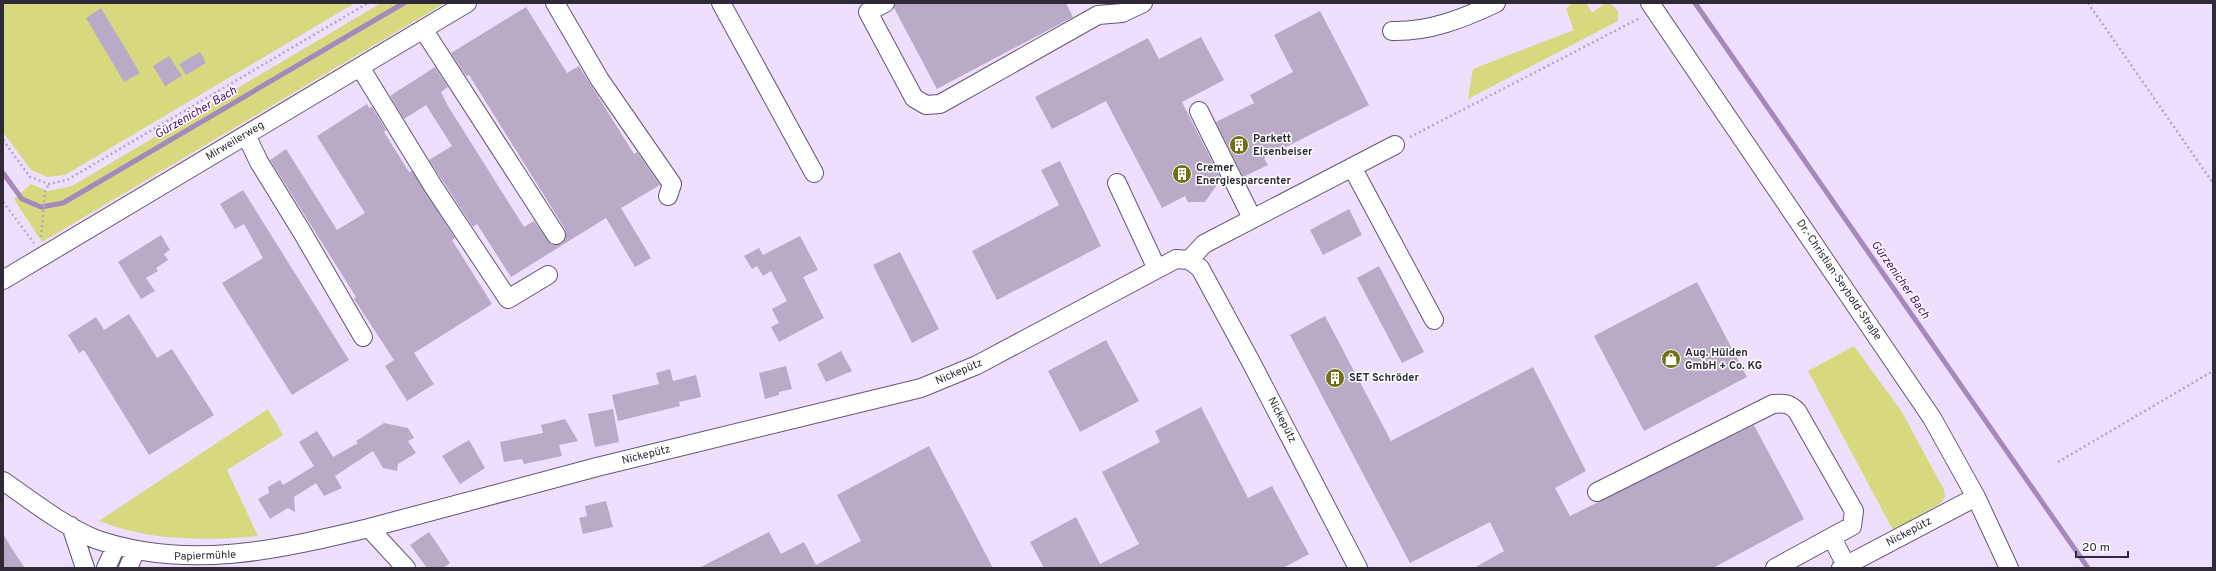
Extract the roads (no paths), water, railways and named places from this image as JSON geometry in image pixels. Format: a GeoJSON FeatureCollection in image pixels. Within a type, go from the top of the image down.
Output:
{"type":"FeatureCollection","features":[{"type":"Feature","properties":{"kind":"street","name":"Mirweilerweg"},"geometry":{"type":"LineString","coordinates":[[3,280],[467,3]]}},
{"type":"Feature","properties":{"kind":"street"},"geometry":{"type":"LineString","coordinates":[[555,3],[600,80],[672,184],[668,196]]}},
{"type":"Feature","properties":{"kind":"street"},"geometry":{"type":"LineString","coordinates":[[721,3],[814,173]]}},
{"type":"Feature","properties":{"kind":"street"},"geometry":{"type":"LineString","coordinates":[[885,3],[868,12],[914,98],[926,105],[940,104],[1098,15],[1122,13],[1143,3]]}},
{"type":"Feature","properties":{"kind":"street"},"geometry":{"type":"LineString","coordinates":[[1392,32],[1414,32],[1434,27],[1496,3]]}},
{"type":"Feature","properties":{"kind":"street","name":"Dr.-Christian-Seybold-Straße"},"geometry":{"type":"LineString","coordinates":[[1653,7],[1932,418],[1976,497],[2009,568]]}},
{"type":"Feature","properties":{"kind":"street"},"geometry":{"type":"LineString","coordinates":[[424,29],[556,235]]}},
{"type":"Feature","properties":{"kind":"street"},"geometry":{"type":"LineString","coordinates":[[360,67],[437,193],[508,299],[548,275]]}},
{"type":"Feature","properties":{"kind":"street"},"geometry":{"type":"LineString","coordinates":[[1199,111],[1252,218]]}},
{"type":"Feature","properties":{"kind":"street"},"geometry":{"type":"LineString","coordinates":[[246,135],[259,162],[363,337]]}},
{"type":"Feature","properties":{"kind":"street"},"geometry":{"type":"LineString","coordinates":[[1189,260],[1204,244],[1395,145]]}},
{"type":"Feature","properties":{"kind":"street"},"geometry":{"type":"LineString","coordinates":[[1352,167],[1434,320]]}},
{"type":"Feature","properties":{"kind":"street"},"geometry":{"type":"LineString","coordinates":[[1117,183],[1157,269]]}},
{"type":"Feature","properties":{"kind":"street","name":"Nickepütz"},"geometry":{"type":"LineString","coordinates":[[369,528],[597,468],[921,388],[977,365],[1176,259],[1189,260],[1200,268],[1358,568]]}},
{"type":"Feature","properties":{"kind":"street"},"geometry":{"type":"LineString","coordinates":[[1597,492],[1773,404],[1784,403],[1792,405],[1797,411],[1854,511],[1852,526],[1775,568]]}},
{"type":"Feature","properties":{"kind":"street","name":"Papiermühle"},"geometry":{"type":"LineString","coordinates":[[3,481],[71,526],[94,538],[116,546],[131,560],[214,558],[290,547],[369,528]]}},
{"type":"Feature","properties":{"kind":"street","name":"Nickepütz"},"geometry":{"type":"LineString","coordinates":[[1844,567],[1976,497]]}},
{"type":"Feature","properties":{"kind":"street"},"geometry":{"type":"LineString","coordinates":[[71,526],[85,568]]}},
{"type":"Feature","properties":{"kind":"street"},"geometry":{"type":"LineString","coordinates":[[369,528],[406,568]]}},
{"type":"Feature","properties":{"kind":"street"},"geometry":{"type":"LineString","coordinates":[[1832,538],[1844,567]]}},
{"type":"Feature","properties":{"kind":"street"},"geometry":{"type":"LineString","coordinates":[[106,568],[116,546]]}},
{"type":"Feature","properties":{"kind":"street"},"geometry":{"type":"LineString","coordinates":[[189,568],[214,558]]}},
{"type":"Feature","properties":{"kind":"waterway","name":"Gürzenicher Bach"},"geometry":{"type":"LineString","coordinates":[[3,173],[22,199],[41,207],[63,203],[404,3]]}},
{"type":"Feature","properties":{"kind":"waterway","name":"Gürzenicher Bach"},"geometry":{"type":"LineString","coordinates":[[1695,3],[2088,568]]}},
{"type":"Feature","properties":{"kind":"place","name":"Parkett Eisenbeiser"},"geometry":{"type":"Point","coordinates":[1239,145]}},
{"type":"Feature","properties":{"kind":"place","name":"Cremer Energiesparcenter"},"geometry":{"type":"Point","coordinates":[1182,174]}},
{"type":"Feature","properties":{"kind":"place","name":"Aug. Hülden GmbH + Co. KG"},"geometry":{"type":"Point","coordinates":[1671,359]}},
{"type":"Feature","properties":{"kind":"place","name":"SET Schröder"},"geometry":{"type":"Point","coordinates":[1335,378]}}]}
